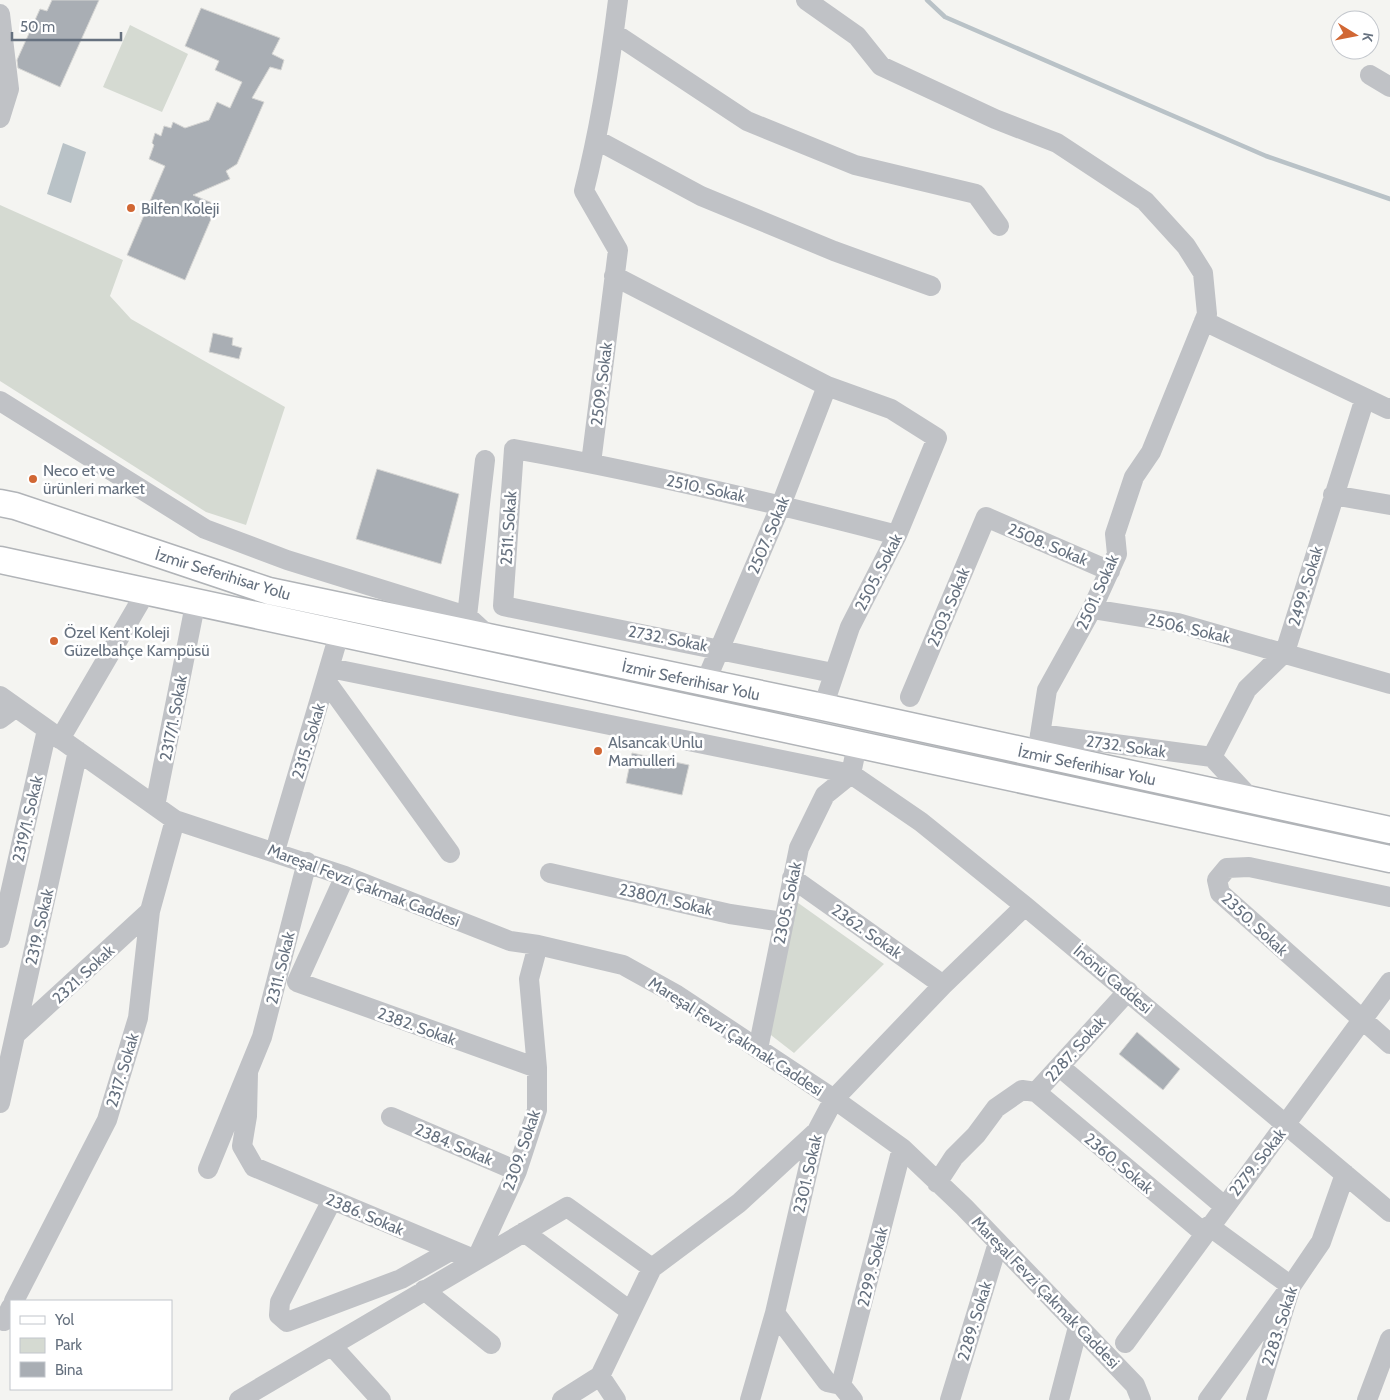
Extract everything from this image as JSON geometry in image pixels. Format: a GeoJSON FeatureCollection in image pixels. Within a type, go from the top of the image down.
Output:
{"type":"FeatureCollection","features":[{"type":"Feature","properties":{"kind":"main road","name":"İzmir Seferihisar Yolu"},"geometry":{"type":"LineString","coordinates":[[0,503],[269,591],[823,707],[1038,744],[1253,801],[1390,830]]}},
{"type":"Feature","properties":{"kind":"main road","name":"İzmir Seferihisar Yolu"},"geometry":{"type":"LineString","coordinates":[[0,560],[196,600],[856,745],[1390,859]]}},
{"type":"Feature","properties":{"kind":"street","name":"2509. Sokak"},"geometry":{"type":"LineString","coordinates":[[591,463],[618,250],[584,191],[597,140],[618,0]]}},
{"type":"Feature","properties":{"kind":"street","name":"2501. Sokak"},"geometry":{"type":"LineString","coordinates":[[806,0],[857,36],[881,66],[995,120],[1057,143],[1145,201],[1186,246],[1203,273],[1207,314],[1151,452],[1134,477],[1115,534],[1117,554],[1110,571],[1092,610],[1047,690],[1038,744]]}},
{"type":"Feature","properties":{"kind":"street"},"geometry":{"type":"LineString","coordinates":[[0,14],[9,89],[0,118]]}},
{"type":"Feature","properties":{"kind":"street"},"geometry":{"type":"LineString","coordinates":[[614,33],[747,121],[855,165],[976,194],[999,226]]}},
{"type":"Feature","properties":{"kind":"street"},"geometry":{"type":"LineString","coordinates":[[1370,75],[1390,87]]}},
{"type":"Feature","properties":{"kind":"street"},"geometry":{"type":"LineString","coordinates":[[597,140],[701,196],[834,251],[931,286]]}},
{"type":"Feature","properties":{"kind":"street"},"geometry":{"type":"LineString","coordinates":[[614,276],[827,386]]}},
{"type":"Feature","properties":{"kind":"street"},"geometry":{"type":"LineString","coordinates":[[1204,320],[1388,409],[1390,408]]}},
{"type":"Feature","properties":{"kind":"street","name":"2505. Sokak"},"geometry":{"type":"LineString","coordinates":[[823,707],[833,672],[850,627],[897,535],[937,438],[891,409],[827,386]]}},
{"type":"Feature","properties":{"kind":"street","name":"2507. Sokak"},"geometry":{"type":"LineString","coordinates":[[705,683],[781,505],[827,386]]}},
{"type":"Feature","properties":{"kind":"street","name":"2499. Sokak"},"geometry":{"type":"LineString","coordinates":[[1212,757],[1248,689],[1284,652],[1365,398]]}},
{"type":"Feature","properties":{"kind":"street"},"geometry":{"type":"LineString","coordinates":[[0,401],[205,529],[287,560],[467,616],[492,638]]}},
{"type":"Feature","properties":{"kind":"street","name":"2510. Sokak"},"geometry":{"type":"LineString","coordinates":[[514,449],[591,463],[781,505],[897,535]]}},
{"type":"Feature","properties":{"kind":"street","name":"2511. Sokak"},"geometry":{"type":"LineString","coordinates":[[503,606],[514,449]]}},
{"type":"Feature","properties":{"kind":"street"},"geometry":{"type":"LineString","coordinates":[[467,616],[485,460]]}},
{"type":"Feature","properties":{"kind":"street"},"geometry":{"type":"LineString","coordinates":[[1333,494],[1390,505]]}},
{"type":"Feature","properties":{"kind":"street","name":"2508. Sokak"},"geometry":{"type":"LineString","coordinates":[[986,518],[1110,571]]}},
{"type":"Feature","properties":{"kind":"street","name":"2503. Sokak"},"geometry":{"type":"LineString","coordinates":[[910,697],[986,518]]}},
{"type":"Feature","properties":{"kind":"street","name":"2319/1. Sokak"},"geometry":{"type":"LineString","coordinates":[[0,938],[53,734],[147,590]]}},
{"type":"Feature","properties":{"kind":"street","name":"2317/1. Sokak"},"geometry":{"type":"LineString","coordinates":[[155,806],[196,600]]}},
{"type":"Feature","properties":{"kind":"street","name":"2732. Sokak"},"geometry":{"type":"LineString","coordinates":[[503,606],[833,672]]}},
{"type":"Feature","properties":{"kind":"street","name":"2506. Sokak"},"geometry":{"type":"LineString","coordinates":[[1092,610],[1178,623],[1390,684]]}},
{"type":"Feature","properties":{"kind":"street","name":"2315. Sokak"},"geometry":{"type":"LineString","coordinates":[[275,851],[340,631]]}},
{"type":"Feature","properties":{"kind":"street"},"geometry":{"type":"LineString","coordinates":[[328,674],[851,774],[856,745]]}},
{"type":"Feature","properties":{"kind":"street"},"geometry":{"type":"LineString","coordinates":[[328,674],[450,853]]}},
{"type":"Feature","properties":{"kind":"street","name":"Mareşal Fevzi Çakmak Caddesi"},"geometry":{"type":"LineString","coordinates":[[5,707],[53,734],[175,820],[307,862],[510,941],[538,945],[624,966],[678,995],[834,1098],[902,1148],[998,1243],[1135,1385],[1142,1400]]}},
{"type":"Feature","properties":{"kind":"street","name":"2732. Sokak"},"geometry":{"type":"LineString","coordinates":[[1038,744],[1212,757]]}},
{"type":"Feature","properties":{"kind":"street","name":"2319. Sokak"},"geometry":{"type":"LineString","coordinates":[[0,1103],[78,752]]}},
{"type":"Feature","properties":{"kind":"street"},"geometry":{"type":"LineString","coordinates":[[1212,757],[1253,801]]}},
{"type":"Feature","properties":{"kind":"street","name":"2305. Sokak"},"geometry":{"type":"LineString","coordinates":[[758,1049],[799,848],[825,795],[851,774]]}},
{"type":"Feature","properties":{"kind":"street","name":"İnönü Caddesi"},"geometry":{"type":"LineString","coordinates":[[851,774],[921,822],[1025,906],[1390,1212]]}},
{"type":"Feature","properties":{"kind":"street","name":"2317. Sokak"},"geometry":{"type":"LineString","coordinates":[[15,1300],[107,1120],[138,1018],[150,911],[175,820]]}},
{"type":"Feature","properties":{"kind":"street","name":"2311. Sokak"},"geometry":{"type":"LineString","coordinates":[[208,1169],[262,1037],[307,862]]}},
{"type":"Feature","properties":{"kind":"street","name":"2350. Sokak"},"geometry":{"type":"LineString","coordinates":[[1390,897],[1248,867],[1227,868],[1217,880],[1220,892],[1361,1021],[1390,1044]]}},
{"type":"Feature","properties":{"kind":"street","name":"2380/1. Sokak"},"geometry":{"type":"LineString","coordinates":[[550,873],[730,914],[783,922]]}},
{"type":"Feature","properties":{"kind":"street","name":"2311. Sokak"},"geometry":{"type":"LineString","coordinates":[[298,982],[345,876]]}},
{"type":"Feature","properties":{"kind":"street","name":"2362. Sokak"},"geometry":{"type":"LineString","coordinates":[[792,878],[943,985]]}},
{"type":"Feature","properties":{"kind":"street","name":"2301. Sokak"},"geometry":{"type":"LineString","coordinates":[[750,1400],[775,1313],[817,1131],[834,1098],[943,985],[1025,906]]}},
{"type":"Feature","properties":{"kind":"street","name":"2321. Sokak"},"geometry":{"type":"LineString","coordinates":[[15,1035],[150,911]]}},
{"type":"Feature","properties":{"kind":"street","name":"2309. Sokak"},"geometry":{"type":"LineString","coordinates":[[476,1260],[517,1171],[537,1110],[537,1068],[529,979],[538,945]]}},
{"type":"Feature","properties":{"kind":"street","name":"2382. Sokak"},"geometry":{"type":"LineString","coordinates":[[298,982],[537,1068]]}},
{"type":"Feature","properties":{"kind":"street","name":"2279. Sokak"},"geometry":{"type":"LineString","coordinates":[[1125,1343],[1206,1229],[1390,982]]}},
{"type":"Feature","properties":{"kind":"street","name":"2287. Sokak"},"geometry":{"type":"LineString","coordinates":[[937,1183],[954,1157],[976,1135],[996,1108],[1022,1090],[1036,1092],[1128,991]]}},
{"type":"Feature","properties":{"kind":"street"},"geometry":{"type":"LineString","coordinates":[[1060,1066],[1224,1206]]}},
{"type":"Feature","properties":{"kind":"street","name":"2386. Sokak"},"geometry":{"type":"LineString","coordinates":[[248,1073],[247,1116],[242,1146],[254,1168],[476,1260]]}},
{"type":"Feature","properties":{"kind":"street","name":"2360. Sokak"},"geometry":{"type":"LineString","coordinates":[[1036,1092],[1206,1229],[1290,1286]]}},
{"type":"Feature","properties":{"kind":"street","name":"2384. Sokak"},"geometry":{"type":"LineString","coordinates":[[391,1117],[517,1171]]}},
{"type":"Feature","properties":{"kind":"street"},"geometry":{"type":"LineString","coordinates":[[562,1400],[600,1376],[652,1268],[739,1203],[817,1131]]}},
{"type":"Feature","properties":{"kind":"street","name":"2299. Sokak"},"geometry":{"type":"LineString","coordinates":[[847,1393],[902,1148]]}},
{"type":"Feature","properties":{"kind":"street","name":"2283. Sokak"},"geometry":{"type":"LineString","coordinates":[[1256,1400],[1290,1286],[1320,1242],[1345,1174]]}},
{"type":"Feature","properties":{"kind":"street"},"geometry":{"type":"LineString","coordinates":[[332,1200],[280,1302],[279,1315],[287,1322],[401,1279],[452,1250]]}},
{"type":"Feature","properties":{"kind":"street"},"geometry":{"type":"LineString","coordinates":[[239,1400],[567,1207],[652,1268]]}},
{"type":"Feature","properties":{"kind":"street"},"geometry":{"type":"LineString","coordinates":[[524,1232],[630,1311]]}},
{"type":"Feature","properties":{"kind":"street","name":"2289. Sokak"},"geometry":{"type":"LineString","coordinates":[[950,1400],[998,1243]]}},
{"type":"Feature","properties":{"kind":"street"},"geometry":{"type":"LineString","coordinates":[[1208,1400],[1290,1286]]}},
{"type":"Feature","properties":{"kind":"street"},"geometry":{"type":"LineString","coordinates":[[424,1290],[491,1344]]}},
{"type":"Feature","properties":{"kind":"street"},"geometry":{"type":"LineString","coordinates":[[775,1313],[827,1382],[847,1393]]}},
{"type":"Feature","properties":{"kind":"street"},"geometry":{"type":"LineString","coordinates":[[1059,1400],[1078,1327]]}},
{"type":"Feature","properties":{"kind":"street"},"geometry":{"type":"LineString","coordinates":[[1367,1400],[1390,1339]]}},
{"type":"Feature","properties":{"kind":"street"},"geometry":{"type":"LineString","coordinates":[[332,1346],[381,1400]]}},
{"type":"Feature","properties":{"kind":"street"},"geometry":{"type":"LineString","coordinates":[[600,1376],[616,1400]]}},
{"type":"Feature","properties":{"kind":"green space"},"geometry":{"type":"Polygon","coordinates":[[[130,25],[188,54],[162,112],[103,87],[130,25]]]}},
{"type":"Feature","properties":{"kind":"green space"},"geometry":{"type":"Polygon","coordinates":[[[0,205],[123,260],[110,296],[131,319],[285,407],[246,525],[206,512],[0,381],[0,205]]]}},
{"type":"Feature","properties":{"kind":"green space"},"geometry":{"type":"Polygon","coordinates":[[[794,900],[884,964],[794,1053],[767,1032],[794,900]]]}},
{"type":"Feature","properties":{"kind":"shaded area"},"geometry":{"type":"Polygon","coordinates":[[[63,143],[86,152],[71,203],[47,194],[63,143]]]}},
{"type":"Feature","properties":{"kind":"building"},"geometry":{"type":"Polygon","coordinates":[[[52,0],[99,0],[60,87],[18,68],[17,60],[40,9],[47,11],[52,0]]]}},
{"type":"Feature","properties":{"kind":"building"},"geometry":{"type":"Polygon","coordinates":[[[201,8],[280,38],[272,54],[284,60],[281,70],[270,67],[252,98],[264,102],[237,164],[226,171],[230,179],[193,195],[217,205],[185,280],[127,255],[165,166],[149,159],[154,145],[152,143],[155,133],[161,136],[164,126],[171,128],[173,122],[185,128],[209,120],[217,102],[230,108],[242,82],[215,70],[219,61],[185,46],[201,8]]]}},
{"type":"Feature","properties":{"kind":"building"},"geometry":{"type":"Polygon","coordinates":[[[213,333],[233,338],[232,345],[242,348],[239,359],[209,352],[213,333]]]}},
{"type":"Feature","properties":{"kind":"building"},"geometry":{"type":"Polygon","coordinates":[[[377,469],[459,494],[441,564],[356,539],[377,469]]]}},
{"type":"Feature","properties":{"kind":"building"},"geometry":{"type":"Polygon","coordinates":[[[632,753],[689,765],[682,795],[626,783],[632,753]]]}},
{"type":"Feature","properties":{"kind":"building"},"geometry":{"type":"Polygon","coordinates":[[[1137,1032],[1180,1069],[1163,1090],[1119,1054],[1137,1032]]]}},
{"type":"Feature","properties":{"kind":"waterway"},"geometry":{"type":"LineString","coordinates":[[927,0],[945,17],[1266,156],[1390,199]]}},
{"type":"Feature","properties":{"kind":"place","name":"Bilfen Koleji"},"geometry":{"type":"Point","coordinates":[131,208]}},
{"type":"Feature","properties":{"kind":"place","name":"Neco et ve ürünleri market"},"geometry":{"type":"Point","coordinates":[33,479]}},
{"type":"Feature","properties":{"kind":"place","name":"Özel Kent Koleji Güzelbahçe Kampüsü"},"geometry":{"type":"Point","coordinates":[54,641]}},
{"type":"Feature","properties":{"kind":"place","name":"Alsancak Unlu Mamulleri"},"geometry":{"type":"Point","coordinates":[598,751]}}]}
